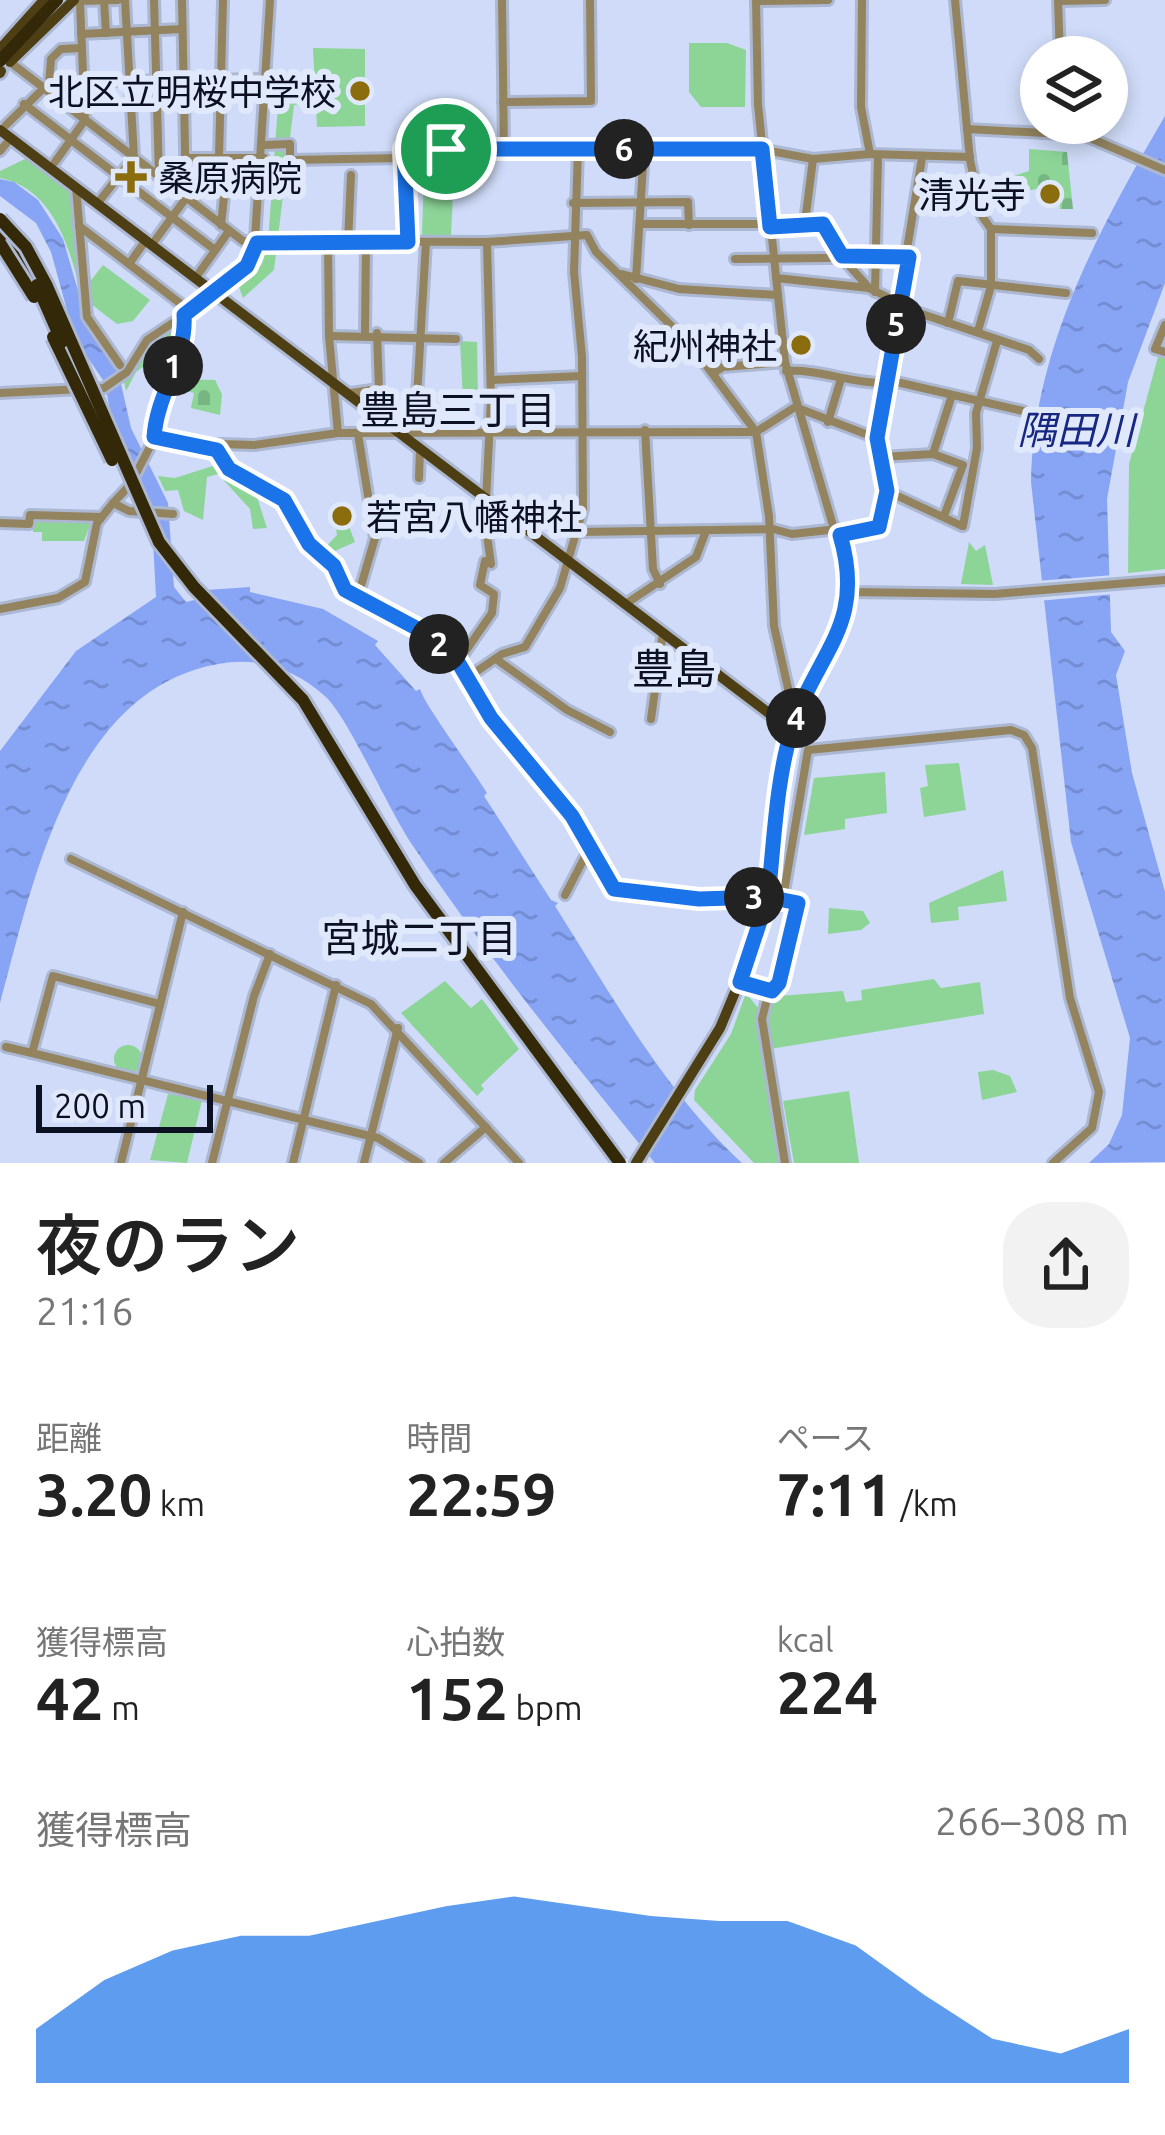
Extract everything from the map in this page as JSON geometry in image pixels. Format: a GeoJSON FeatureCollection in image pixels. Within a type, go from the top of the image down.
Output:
{"type":"FeatureCollection","features":[{"type":"Feature","properties":{"kind":"highway"},"geometry":{"type":"LineString","coordinates":[[1,62],[55,0]]}},
{"type":"Feature","properties":{"kind":"highway"},"geometry":{"type":"LineString","coordinates":[[0,215],[26,247],[55,302],[159,542],[194,587],[303,700],[422,896],[618,1163]]}},
{"type":"Feature","properties":{"kind":"highway"},"geometry":{"type":"LineString","coordinates":[[0,232],[37,285],[112,460]]}},
{"type":"Feature","properties":{"kind":"highway"},"geometry":{"type":"LineString","coordinates":[[0,243],[31,290],[112,460],[173,566],[301,701],[412,886],[618,1163]]}},
{"type":"Feature","properties":{"kind":"main road"},"geometry":{"type":"LineString","coordinates":[[1,62],[77,1]]}},
{"type":"Feature","properties":{"kind":"main road"},"geometry":{"type":"LineString","coordinates":[[1,62],[38,2]]}},
{"type":"Feature","properties":{"kind":"main road"},"geometry":{"type":"LineString","coordinates":[[1,62],[26,35]]}},
{"type":"Feature","properties":{"kind":"main road"},"geometry":{"type":"LineString","coordinates":[[5,128],[408,432],[420,447],[791,730],[768,897],[740,982],[688,1081],[636,1163]]}},
{"type":"Feature","properties":{"kind":"main road"},"geometry":{"type":"LineString","coordinates":[[5,128],[99,201]]}},
{"type":"Feature","properties":{"kind":"main road"},"geometry":{"type":"LineString","coordinates":[[151,240],[217,291]]}},
{"type":"Feature","properties":{"kind":"street"},"geometry":{"type":"LineString","coordinates":[[55,162],[86,120],[77,1],[122,0],[134,157],[99,201]]}},
{"type":"Feature","properties":{"kind":"street"},"geometry":{"type":"LineString","coordinates":[[154,0],[159,176]]}},
{"type":"Feature","properties":{"kind":"street"},"geometry":{"type":"LineString","coordinates":[[129,264],[186,198],[182,0]]}},
{"type":"Feature","properties":{"kind":"street"},"geometry":{"type":"LineString","coordinates":[[199,274],[225,228],[224,0]]}},
{"type":"Feature","properties":{"kind":"street"},"geometry":{"type":"LineString","coordinates":[[0,393],[104,388],[145,342],[247,266],[257,243],[270,0]]}},
{"type":"Feature","properties":{"kind":"street"},"geometry":{"type":"LineString","coordinates":[[502,0],[504,150]]}},
{"type":"Feature","properties":{"kind":"street"},"geometry":{"type":"LineString","coordinates":[[503,102],[591,101],[590,0]]}},
{"type":"Feature","properties":{"kind":"street"},"geometry":{"type":"LineString","coordinates":[[791,730],[838,638],[849,592],[839,532],[785,366],[762,149],[756,0],[828,0]]}},
{"type":"Feature","properties":{"kind":"street"},"geometry":{"type":"LineString","coordinates":[[862,0],[861,107],[874,155],[878,255],[872,290]]}},
{"type":"Feature","properties":{"kind":"street"},"geometry":{"type":"LineString","coordinates":[[955,0],[970,157],[982,216],[991,230],[991,283],[978,331]]}},
{"type":"Feature","properties":{"kind":"street"},"geometry":{"type":"LineString","coordinates":[[1059,36],[1058,1],[1105,0]]}},
{"type":"Feature","properties":{"kind":"street"},"geometry":{"type":"LineString","coordinates":[[104,1],[106,33]]}},
{"type":"Feature","properties":{"kind":"street"},"geometry":{"type":"LineString","coordinates":[[81,34],[182,29]]}},
{"type":"Feature","properties":{"kind":"street"},"geometry":{"type":"LineString","coordinates":[[46,87],[51,59],[61,49],[82,48]]}},
{"type":"Feature","properties":{"kind":"street"},"geometry":{"type":"LineString","coordinates":[[1,62],[46,87],[225,228],[257,243],[487,242],[586,235],[714,373],[756,432],[770,530],[774,626],[792,706],[801,708]]}},
{"type":"Feature","properties":{"kind":"street"},"geometry":{"type":"LineString","coordinates":[[0,151],[5,128],[46,87],[84,80],[268,79]]}},
{"type":"Feature","properties":{"kind":"street"},"geometry":{"type":"LineString","coordinates":[[24,104],[215,250]]}},
{"type":"Feature","properties":{"kind":"street"},"geometry":{"type":"LineString","coordinates":[[968,129],[1020,128]]}},
{"type":"Feature","properties":{"kind":"street"},"geometry":{"type":"LineString","coordinates":[[265,145],[290,144],[290,160],[404,157]]}},
{"type":"Feature","properties":{"kind":"street"},"geometry":{"type":"LineString","coordinates":[[1109,144],[1165,170]]}},
{"type":"Feature","properties":{"kind":"street"},"geometry":{"type":"LineString","coordinates":[[408,242],[404,149],[762,149],[813,159],[970,157]]}},
{"type":"Feature","properties":{"kind":"street"},"geometry":{"type":"LineString","coordinates":[[467,678],[496,658],[525,647],[560,588],[578,532],[584,494],[574,202],[578,149]]}},
{"type":"Feature","properties":{"kind":"street"},"geometry":{"type":"LineString","coordinates":[[637,279],[644,149]]}},
{"type":"Feature","properties":{"kind":"street"},"geometry":{"type":"LineString","coordinates":[[185,158],[264,158]]}},
{"type":"Feature","properties":{"kind":"street"},"geometry":{"type":"LineString","coordinates":[[578,532],[877,530],[887,491],[877,438],[922,158]]}},
{"type":"Feature","properties":{"kind":"street"},"geometry":{"type":"LineString","coordinates":[[348,243],[351,159]]}},
{"type":"Feature","properties":{"kind":"street"},"geometry":{"type":"LineString","coordinates":[[805,222],[813,159]]}},
{"type":"Feature","properties":{"kind":"street"},"geometry":{"type":"LineString","coordinates":[[76,187],[87,317],[122,370]]}},
{"type":"Feature","properties":{"kind":"street"},"geometry":{"type":"LineString","coordinates":[[574,202],[688,202],[688,224]]}},
{"type":"Feature","properties":{"kind":"street"},"geometry":{"type":"LineString","coordinates":[[642,224],[823,224],[842,256],[872,290]]}},
{"type":"Feature","properties":{"kind":"street"},"geometry":{"type":"LineString","coordinates":[[78,225],[187,313]]}},
{"type":"Feature","properties":{"kind":"street"},"geometry":{"type":"LineString","coordinates":[[991,230],[1092,233]]}},
{"type":"Feature","properties":{"kind":"street"},"geometry":{"type":"LineString","coordinates":[[328,242],[329,336],[338,433]]}},
{"type":"Feature","properties":{"kind":"street"},"geometry":{"type":"LineString","coordinates":[[408,432],[426,242]]}},
{"type":"Feature","properties":{"kind":"street"},"geometry":{"type":"LineString","coordinates":[[458,662],[492,613],[494,594],[480,585],[485,561],[491,564],[487,242]]}},
{"type":"Feature","properties":{"kind":"street"},"geometry":{"type":"LineString","coordinates":[[364,333],[366,243]]}},
{"type":"Feature","properties":{"kind":"street"},"geometry":{"type":"LineString","coordinates":[[735,259],[909,257]]}},
{"type":"Feature","properties":{"kind":"street"},"geometry":{"type":"LineString","coordinates":[[621,275],[679,289],[777,295]]}},
{"type":"Feature","properties":{"kind":"street"},"geometry":{"type":"LineString","coordinates":[[775,278],[872,290],[1039,359]]}},
{"type":"Feature","properties":{"kind":"street"},"geometry":{"type":"LineString","coordinates":[[948,322],[958,281],[1066,293]]}},
{"type":"Feature","properties":{"kind":"street"},"geometry":{"type":"LineString","coordinates":[[0,609],[58,598],[85,582],[89,544],[101,518],[135,477],[153,439],[162,388],[185,339],[187,313]]}},
{"type":"Feature","properties":{"kind":"street"},"geometry":{"type":"LineString","coordinates":[[1165,325],[1155,349],[1165,352]]}},
{"type":"Feature","properties":{"kind":"street"},"geometry":{"type":"LineString","coordinates":[[351,393],[379,389],[376,333]]}},
{"type":"Feature","properties":{"kind":"street"},"geometry":{"type":"LineString","coordinates":[[329,336],[376,333],[456,339]]}},
{"type":"Feature","properties":{"kind":"street"},"geometry":{"type":"LineString","coordinates":[[887,491],[964,527],[979,401],[998,341]]}},
{"type":"Feature","properties":{"kind":"street"},"geometry":{"type":"LineString","coordinates":[[714,373],[723,367],[813,369],[840,382],[887,382],[1023,411]]}},
{"type":"Feature","properties":{"kind":"street"},"geometry":{"type":"LineString","coordinates":[[491,380],[581,376]]}},
{"type":"Feature","properties":{"kind":"street"},"geometry":{"type":"LineString","coordinates":[[828,422],[840,382]]}},
{"type":"Feature","properties":{"kind":"street"},"geometry":{"type":"LineString","coordinates":[[933,454],[952,395]]}},
{"type":"Feature","properties":{"kind":"street"},"geometry":{"type":"LineString","coordinates":[[795,406],[877,438]]}},
{"type":"Feature","properties":{"kind":"street"},"geometry":{"type":"LineString","coordinates":[[217,450],[220,444],[254,445],[338,433],[756,432],[795,406]]}},
{"type":"Feature","properties":{"kind":"street"},"geometry":{"type":"LineString","coordinates":[[645,430],[653,569],[660,584]]}},
{"type":"Feature","properties":{"kind":"street"},"geometry":{"type":"LineString","coordinates":[[358,434],[375,538],[358,596]]}},
{"type":"Feature","properties":{"kind":"street"},"geometry":{"type":"LineString","coordinates":[[153,439],[217,450],[229,469],[284,500],[309,544],[334,566],[344,588],[418,629],[458,662],[491,718],[572,816],[606,883],[628,892],[699,899],[768,897],[798,903],[778,986],[769,992],[762,1019],[785,1163]]}},
{"type":"Feature","properties":{"kind":"street"},"geometry":{"type":"LineString","coordinates":[[418,478],[420,447]]}},
{"type":"Feature","properties":{"kind":"street"},"geometry":{"type":"LineString","coordinates":[[882,457],[933,454],[963,465],[944,516]]}},
{"type":"Feature","properties":{"kind":"street"},"geometry":{"type":"LineString","coordinates":[[113,502],[173,514]]}},
{"type":"Feature","properties":{"kind":"street"},"geometry":{"type":"LineString","coordinates":[[0,523],[29,524],[30,515],[101,518]]}},
{"type":"Feature","properties":{"kind":"street"},"geometry":{"type":"LineString","coordinates":[[627,604],[696,557],[706,531]]}},
{"type":"Feature","properties":{"kind":"street"},"geometry":{"type":"LineString","coordinates":[[849,592],[1028,592],[1165,580]]}},
{"type":"Feature","properties":{"kind":"street"},"geometry":{"type":"LineString","coordinates":[[650,718],[663,632]]}},
{"type":"Feature","properties":{"kind":"street"},"geometry":{"type":"LineString","coordinates":[[496,658],[567,710],[610,732]]}},
{"type":"Feature","properties":{"kind":"street"},"geometry":{"type":"LineString","coordinates":[[783,898],[808,750],[1016,730],[1031,743],[1070,998],[1099,1085],[1091,1128],[1053,1163]]}},
{"type":"Feature","properties":{"kind":"street"},"geometry":{"type":"LineString","coordinates":[[565,896],[589,850]]}},
{"type":"Feature","properties":{"kind":"street"},"geometry":{"type":"LineString","coordinates":[[71,859],[370,1004],[398,1028],[519,1163]]}},
{"type":"Feature","properties":{"kind":"street"},"geometry":{"type":"LineString","coordinates":[[121,1163],[183,912]]}},
{"type":"Feature","properties":{"kind":"street"},"geometry":{"type":"LineString","coordinates":[[212,1163],[270,954]]}},
{"type":"Feature","properties":{"kind":"street"},"geometry":{"type":"LineString","coordinates":[[32,1053],[53,976],[160,1004]]}},
{"type":"Feature","properties":{"kind":"street"},"geometry":{"type":"LineString","coordinates":[[740,982],[769,992]]}},
{"type":"Feature","properties":{"kind":"street"},"geometry":{"type":"LineString","coordinates":[[292,1163],[336,986]]}},
{"type":"Feature","properties":{"kind":"street"},"geometry":{"type":"LineString","coordinates":[[364,1163],[398,1028]]}},
{"type":"Feature","properties":{"kind":"street"},"geometry":{"type":"LineString","coordinates":[[7,1047],[371,1136],[419,1163]]}},
{"type":"Feature","properties":{"kind":"street"},"geometry":{"type":"LineString","coordinates":[[444,1163],[486,1127]]}},
{"type":"Feature","properties":{"kind":"green space"},"geometry":{"type":"Polygon","coordinates":[[[689,43],[727,43],[746,50],[745,107],[701,107],[689,92],[689,43]]]}},
{"type":"Feature","properties":{"kind":"green space"},"geometry":{"type":"Polygon","coordinates":[[[313,48],[365,49],[365,126],[317,127],[313,48]]]}},
{"type":"Feature","properties":{"kind":"green space"},"geometry":{"type":"Polygon","coordinates":[[[280,78],[311,78],[311,103],[294,105],[274,270],[243,298],[239,287],[262,264],[268,242],[280,78]]]}},
{"type":"Feature","properties":{"kind":"green space"},"geometry":{"type":"Polygon","coordinates":[[[1029,149],[1067,152],[1073,209],[1060,209],[1059,186],[1008,193],[1008,178],[1029,171],[1029,149]]]}},
{"type":"Feature","properties":{"kind":"green space"},"geometry":{"type":"Polygon","coordinates":[[[27,158],[73,194],[86,316],[70,253],[51,213],[21,185],[0,178],[0,171],[27,158]]]}},
{"type":"Feature","properties":{"kind":"green space"},"geometry":{"type":"Polygon","coordinates":[[[424,174],[454,174],[451,235],[422,235],[424,174]]]}},
{"type":"Feature","properties":{"kind":"green space"},"geometry":{"type":"Polygon","coordinates":[[[103,265],[150,300],[133,321],[117,324],[91,304],[88,284],[103,265]]]}},
{"type":"Feature","properties":{"kind":"green space"},"geometry":{"type":"Polygon","coordinates":[[[178,328],[182,339],[136,372],[126,391],[124,381],[151,343],[178,328]]]}},
{"type":"Feature","properties":{"kind":"green space"},"geometry":{"type":"Polygon","coordinates":[[[460,341],[477,342],[478,400],[463,399],[460,341]]]}},
{"type":"Feature","properties":{"kind":"green space"},"geometry":{"type":"Polygon","coordinates":[[[1159,353],[1165,354],[1165,569],[1128,573],[1129,464],[1159,353]]]}},
{"type":"Feature","properties":{"kind":"green space"},"geometry":{"type":"Polygon","coordinates":[[[171,379],[215,380],[222,394],[220,415],[191,408],[194,393],[168,386],[171,379]]]}},
{"type":"Feature","properties":{"kind":"green space"},"geometry":{"type":"Polygon","coordinates":[[[219,464],[255,491],[267,528],[253,529],[250,509],[218,474],[207,477],[203,520],[184,511],[178,490],[165,491],[158,476],[175,478],[219,464]]]}},
{"type":"Feature","properties":{"kind":"green space"},"geometry":{"type":"Polygon","coordinates":[[[342,509],[355,542],[326,555],[322,551],[337,535],[334,512],[342,509]]]}},
{"type":"Feature","properties":{"kind":"green space"},"geometry":{"type":"Polygon","coordinates":[[[33,518],[89,518],[91,522],[84,541],[42,541],[42,532],[33,532],[33,518]]]}},
{"type":"Feature","properties":{"kind":"green space"},"geometry":{"type":"Polygon","coordinates":[[[969,542],[976,551],[985,545],[993,585],[961,584],[969,542]]]}},
{"type":"Feature","properties":{"kind":"green space"},"geometry":{"type":"Polygon","coordinates":[[[959,763],[966,810],[924,817],[920,788],[928,786],[925,765],[959,763]]]}},
{"type":"Feature","properties":{"kind":"green space"},"geometry":{"type":"Polygon","coordinates":[[[885,772],[887,813],[845,819],[845,829],[804,835],[814,778],[885,772]]]}},
{"type":"Feature","properties":{"kind":"green space"},"geometry":{"type":"Polygon","coordinates":[[[1003,870],[1007,901],[958,907],[959,920],[931,923],[929,903],[1003,870]]]}},
{"type":"Feature","properties":{"kind":"green space"},"geometry":{"type":"Polygon","coordinates":[[[829,908],[863,911],[870,923],[861,930],[828,934],[829,908]]]}},
{"type":"Feature","properties":{"kind":"green space"},"geometry":{"type":"Polygon","coordinates":[[[934,979],[941,988],[980,982],[984,1014],[770,1049],[768,1011],[779,996],[843,991],[846,1002],[862,1000],[861,990],[934,979]]]}},
{"type":"Feature","properties":{"kind":"green space"},"geometry":{"type":"Polygon","coordinates":[[[445,981],[471,1008],[482,999],[519,1049],[481,1085],[484,1089],[477,1096],[401,1013],[445,981]]]}},
{"type":"Feature","properties":{"kind":"green space"},"geometry":{"type":"Polygon","coordinates":[[[746,993],[758,1008],[782,1163],[754,1163],[694,1100],[695,1090],[731,1034],[746,993]]]}},
{"type":"Feature","properties":{"kind":"green space"},"geometry":{"type":"Polygon","coordinates":[[[128,1045],[138,1049],[142,1059],[138,1069],[128,1073],[118,1069],[114,1059],[118,1049],[128,1045]]]}},
{"type":"Feature","properties":{"kind":"green space"},"geometry":{"type":"Polygon","coordinates":[[[993,1070],[1010,1076],[1017,1092],[982,1100],[978,1072],[993,1070]]]}},
{"type":"Feature","properties":{"kind":"green space"},"geometry":{"type":"Polygon","coordinates":[[[849,1091],[859,1163],[794,1163],[783,1101],[849,1091]]]}},
{"type":"Feature","properties":{"kind":"green space"},"geometry":{"type":"Polygon","coordinates":[[[168,1094],[202,1100],[187,1163],[150,1160],[168,1094]]]}},
{"type":"Feature","properties":{"kind":"water","name":"隅田川"},"geometry":{"type":"Polygon","coordinates":[[[1165,116],[1165,283],[1128,382],[1107,499],[1111,632],[1125,651],[1116,675],[1132,773],[1165,892],[1165,1162],[1089,1163],[1109,1144],[1122,1115],[1130,1038],[1071,842],[1031,482],[1035,433],[1057,338],[1094,246],[1165,116]]]}},
{"type":"Feature","properties":{"kind":"water"},"geometry":{"type":"Polygon","coordinates":[[[0,179],[14,182],[38,200],[63,239],[88,325],[119,375],[131,428],[168,503],[174,587],[186,602],[207,597],[206,590],[250,587],[250,592],[323,609],[378,641],[375,645],[416,691],[420,689],[641,1041],[688,1105],[742,1163],[655,1163],[441,887],[403,830],[335,708],[302,679],[276,667],[233,662],[168,681],[127,711],[93,751],[45,849],[0,1003],[0,751],[76,651],[156,597],[151,503],[112,423],[105,383],[75,339],[51,252],[36,223],[0,196],[0,179]]]}},
{"type":"Feature","properties":{"kind":"pier"},"geometry":{"type":"Polygon","coordinates":[[[1114,575],[1115,594],[1038,601],[1036,581],[1114,575]]]}},
{"type":"Feature","properties":{"kind":"place","name":"北区立明桜中学校"},"geometry":{"type":"Point","coordinates":[360,91]}},
{"type":"Feature","properties":{"kind":"place","name":"桑原病院"},"geometry":{"type":"Point","coordinates":[131,177]}},
{"type":"Feature","properties":{"kind":"place","name":"清光寺"},"geometry":{"type":"Point","coordinates":[1050,194]}},
{"type":"Feature","properties":{"kind":"place","name":"紀州神社"},"geometry":{"type":"Point","coordinates":[801,345]}},
{"type":"Feature","properties":{"kind":"place","name":"若宮八幡神社"},"geometry":{"type":"Point","coordinates":[342,516]}},
{"type":"Feature","properties":{"kind":"district","name":"豊島三丁目"},"geometry":{"type":"Point","coordinates":[458,409]}},
{"type":"Feature","properties":{"kind":"district","name":"豊島"},"geometry":{"type":"Point","coordinates":[674,668]}},
{"type":"Feature","properties":{"kind":"district","name":"宮城二丁目"},"geometry":{"type":"Point","coordinates":[419,937]}},
{"type":"Feature","properties":{"kind":"route"},"geometry":{"type":"LineString","coordinates":[[446,149],[404,149],[408,242],[257,243],[247,266],[184,315],[185,339],[162,388],[154,437],[217,450],[229,469],[284,500],[309,544],[334,566],[345,590],[400,618],[449,653],[491,718],[572,816],[595,864],[614,889],[699,899],[768,897],[761,931],[740,982],[772,991],[778,986],[798,917],[798,903],[768,897],[790,735],[845,620],[849,580],[840,535],[874,532],[879,527],[887,491],[877,438],[909,257],[842,256],[830,244],[823,224],[770,227],[762,149],[446,149]]}}]}
